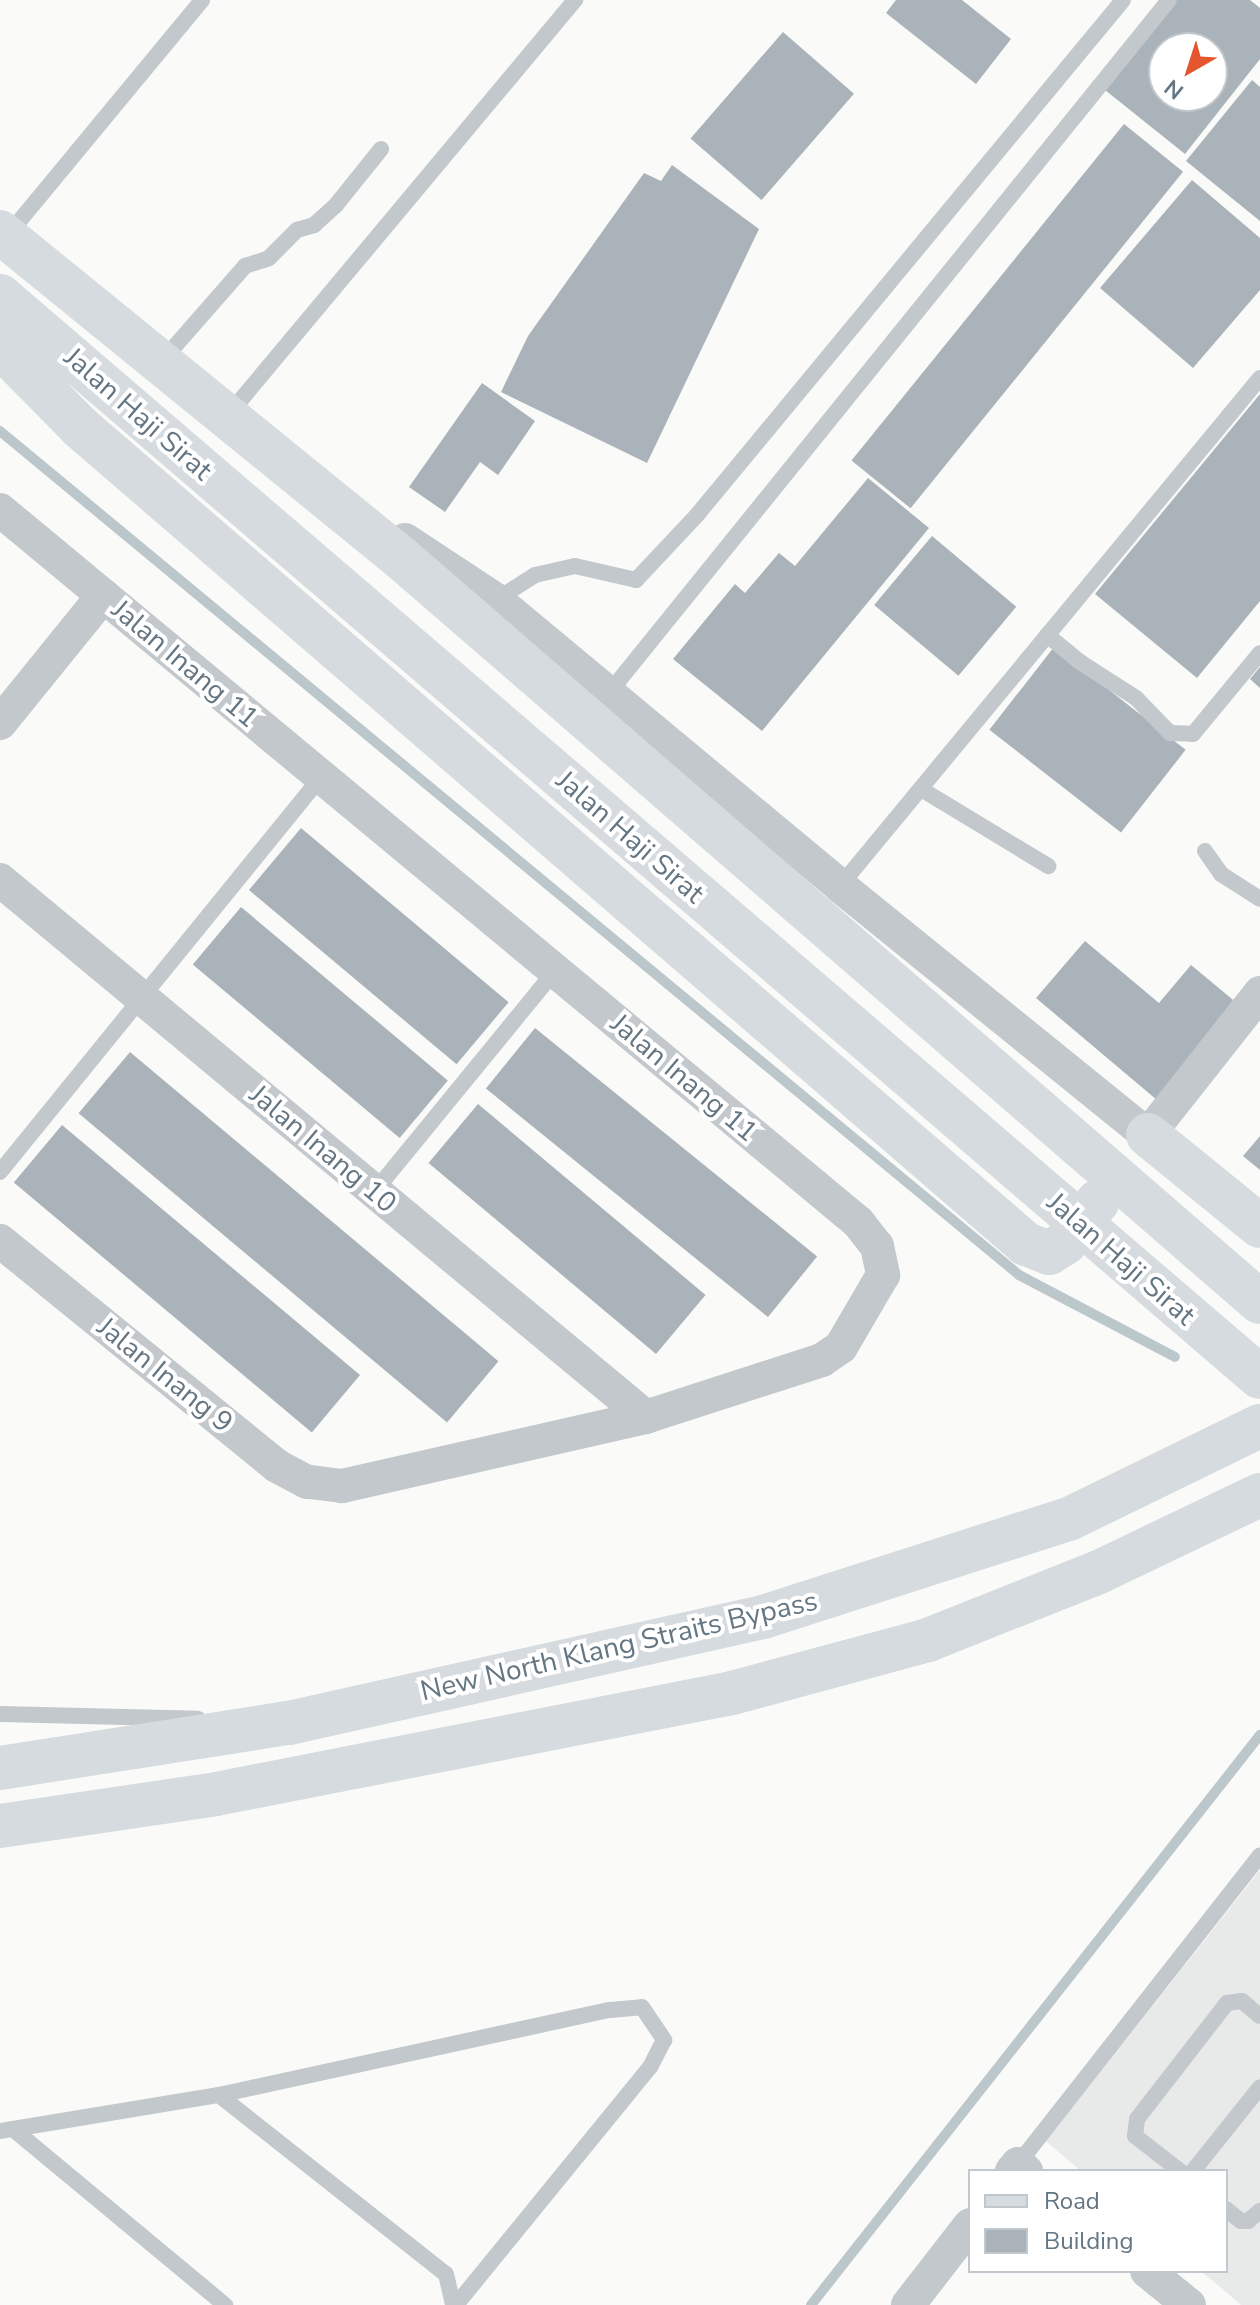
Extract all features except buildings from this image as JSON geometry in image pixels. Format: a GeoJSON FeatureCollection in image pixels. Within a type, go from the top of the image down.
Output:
{"type":"FeatureCollection","features":[{"type":"Feature","properties":{"kind":"main road","name":"Jalan Haji Sirat"},"geometry":{"type":"LineString","coordinates":[[3,234],[401,558],[1260,1302]]}},
{"type":"Feature","properties":{"kind":"main road","name":"Jalan Haji Sirat"},"geometry":{"type":"LineString","coordinates":[[0,296],[1260,1377]]}},
{"type":"Feature","properties":{"kind":"main road"},"geometry":{"type":"LineString","coordinates":[[0,346],[81,428],[1026,1244],[1049,1253],[1065,1243],[1148,1135],[1260,1226]]}},
{"type":"Feature","properties":{"kind":"main road","name":"New North Klang Straits Bypass"},"geometry":{"type":"LineString","coordinates":[[0,1768],[289,1723],[763,1617],[1069,1519],[1260,1426]]}},
{"type":"Feature","properties":{"kind":"main road"},"geometry":{"type":"LineString","coordinates":[[0,1826],[216,1794],[732,1693],[928,1640],[1099,1572],[1260,1495]]}},
{"type":"Feature","properties":{"kind":"street"},"geometry":{"type":"LineString","coordinates":[[261,445],[496,600],[840,886],[1148,1135],[1260,993]]}},
{"type":"Feature","properties":{"kind":"street","name":"Jalan Inang 11"},"geometry":{"type":"LineString","coordinates":[[0,510],[858,1222],[877,1246],[883,1275],[841,1347],[822,1360],[646,1417],[342,1486]]}},
{"type":"Feature","properties":{"kind":"street"},"geometry":{"type":"LineString","coordinates":[[0,723],[103,596]]}},
{"type":"Feature","properties":{"kind":"street","name":"Jalan Inang 10"},"geometry":{"type":"LineString","coordinates":[[0,880],[646,1417]]}},
{"type":"Feature","properties":{"kind":"street","name":"Jalan Inang 9"},"geometry":{"type":"LineString","coordinates":[[0,1241],[277,1466],[307,1482],[342,1486]]}},
{"type":"Feature","properties":{"kind":"street"},"geometry":{"type":"LineString","coordinates":[[908,2305],[968,2228]]}},
{"type":"Feature","properties":{"kind":"street"},"geometry":{"type":"LineString","coordinates":[[1153,2273],[1189,2305]]}},
{"type":"Feature","properties":{"kind":"lane"},"geometry":{"type":"LineString","coordinates":[[3,234],[202,0]]}},
{"type":"Feature","properties":{"kind":"lane"},"geometry":{"type":"LineString","coordinates":[[228,415],[575,0]]}},
{"type":"Feature","properties":{"kind":"lane"},"geometry":{"type":"LineString","coordinates":[[496,600],[535,575],[575,566],[636,580],[697,515],[1123,0]]}},
{"type":"Feature","properties":{"kind":"lane"},"geometry":{"type":"LineString","coordinates":[[608,694],[1169,0]]}},
{"type":"Feature","properties":{"kind":"lane"},"geometry":{"type":"LineString","coordinates":[[160,363],[245,266],[269,258],[297,230],[314,225],[336,205],[381,149]]}},
{"type":"Feature","properties":{"kind":"lane"},"geometry":{"type":"LineString","coordinates":[[840,886],[1260,378]]}},
{"type":"Feature","properties":{"kind":"lane"},"geometry":{"type":"LineString","coordinates":[[1047,635],[1080,662],[1136,698],[1170,733],[1193,734],[1260,653]]}},
{"type":"Feature","properties":{"kind":"lane"},"geometry":{"type":"LineString","coordinates":[[0,1172],[321,777]]}},
{"type":"Feature","properties":{"kind":"lane"},"geometry":{"type":"LineString","coordinates":[[921,789],[1048,866]]}},
{"type":"Feature","properties":{"kind":"lane"},"geometry":{"type":"LineString","coordinates":[[1205,851],[1221,874],[1260,899]]}},
{"type":"Feature","properties":{"kind":"lane"},"geometry":{"type":"LineString","coordinates":[[374,1192],[555,971]]}},
{"type":"Feature","properties":{"kind":"lane"},"geometry":{"type":"LineString","coordinates":[[0,1714],[69,1713],[289,1723]]}},
{"type":"Feature","properties":{"kind":"lane"},"geometry":{"type":"LineString","coordinates":[[1019,2169],[1260,1855]]}},
{"type":"Feature","properties":{"kind":"lane"},"geometry":{"type":"LineString","coordinates":[[1177,2169],[1135,2136],[1137,2119],[1227,2003],[1242,2001],[1260,2016]]}},
{"type":"Feature","properties":{"kind":"lane"},"geometry":{"type":"LineString","coordinates":[[7,2130],[219,2095],[610,2010],[642,2007],[664,2040],[650,2067],[454,2305]]}},
{"type":"Feature","properties":{"kind":"lane"},"geometry":{"type":"LineString","coordinates":[[1195,2169],[1260,2087]]}},
{"type":"Feature","properties":{"kind":"lane"},"geometry":{"type":"LineString","coordinates":[[219,2095],[446,2274],[454,2305]]}},
{"type":"Feature","properties":{"kind":"lane"},"geometry":{"type":"LineString","coordinates":[[7,2130],[225,2305]]}},
{"type":"Feature","properties":{"kind":"lane"},"geometry":{"type":"LineString","coordinates":[[1228,2211],[1241,2221],[1248,2221],[1260,2211]]}},
{"type":"Feature","properties":{"kind":"shaded area"},"geometry":{"type":"Polygon","coordinates":[[[1260,1870],[1260,2305],[1241,2305],[1203,2273],[1228,2273],[1228,2169],[1079,2169],[1046,2141],[1260,1870]]]}},
{"type":"Feature","properties":{"kind":"waterway"},"geometry":{"type":"LineString","coordinates":[[0,431],[1019,1275],[1175,1357]]}},
{"type":"Feature","properties":{"kind":"waterway"},"geometry":{"type":"LineString","coordinates":[[811,2305],[1260,1735]]}}]}
